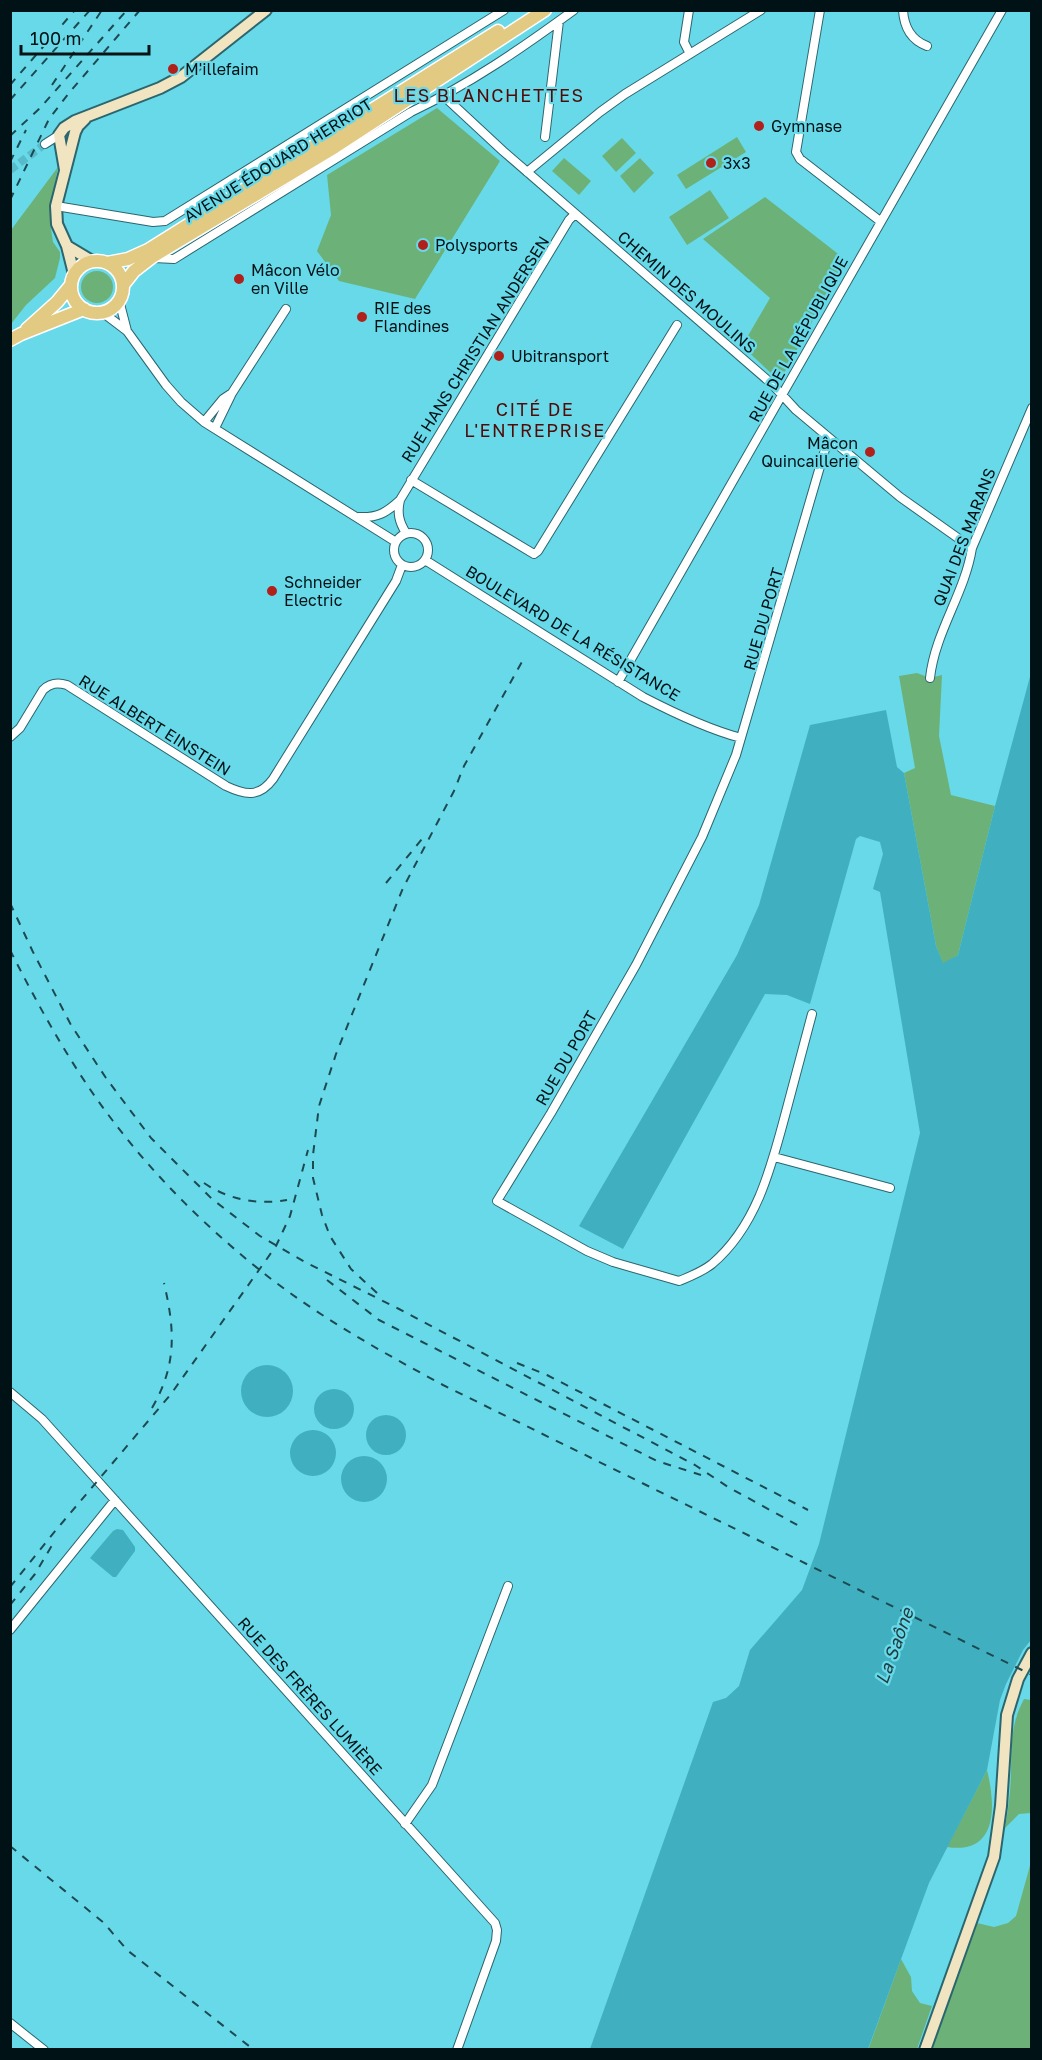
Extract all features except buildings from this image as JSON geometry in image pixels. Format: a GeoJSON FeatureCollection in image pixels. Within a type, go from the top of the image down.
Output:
{"type":"FeatureCollection","features":[{"type":"Feature","properties":{"kind":"main road"},"geometry":{"type":"LineString","coordinates":[[66,174],[59,135],[64,128],[75,120],[160,88],[181,77],[266,10]]}},
{"type":"Feature","properties":{"kind":"main road","name":"AVENUE ÉDOUARD HERRIOT"},"geometry":{"type":"LineString","coordinates":[[107,263],[128,259],[148,250],[530,10]]}},
{"type":"Feature","properties":{"kind":"main road","name":"AVENUE ÉDOUARD HERRIOT"},"geometry":{"type":"LineString","coordinates":[[123,285],[134,271],[152,258],[334,147],[545,10]]}},
{"type":"Feature","properties":{"kind":"main road"},"geometry":{"type":"LineString","coordinates":[[67,246],[92,261],[107,263],[118,272],[123,285],[115,306],[102,312],[92,313],[74,299],[67,246],[57,224],[56,206],[78,126],[85,118]]}},
{"type":"Feature","properties":{"kind":"main road"},"geometry":{"type":"LineString","coordinates":[[59,135],[67,138],[72,146]]}},
{"type":"Feature","properties":{"kind":"main road"},"geometry":{"type":"LineString","coordinates":[[16,337],[57,302],[79,268],[92,261]]}},
{"type":"Feature","properties":{"kind":"main road"},"geometry":{"type":"LineString","coordinates":[[16,337],[84,309]]}},
{"type":"Feature","properties":{"kind":"main road"},"geometry":{"type":"LineString","coordinates":[[925,2049],[994,1857],[1001,1806],[1007,1715],[1018,1679],[1032,1653]]}},
{"type":"Feature","properties":{"kind":"street"},"geometry":{"type":"LineString","coordinates":[[56,206],[153,222],[165,221],[504,10]]}},
{"type":"Feature","properties":{"kind":"street"},"geometry":{"type":"LineString","coordinates":[[152,258],[174,259],[411,112],[446,95],[523,48],[574,10]]}},
{"type":"Feature","properties":{"kind":"street"},"geometry":{"type":"LineString","coordinates":[[689,10],[684,42],[690,54]]}},
{"type":"Feature","properties":{"kind":"street"},"geometry":{"type":"LineString","coordinates":[[820,10],[796,152],[800,159],[880,221]]}},
{"type":"Feature","properties":{"kind":"street"},"geometry":{"type":"LineString","coordinates":[[903,10],[904,21],[911,36],[927,46]]}},
{"type":"Feature","properties":{"kind":"street","name":"RUE DE LA RÉPUBLIQUE"},"geometry":{"type":"LineString","coordinates":[[618,682],[1002,10]]}},
{"type":"Feature","properties":{"kind":"street"},"geometry":{"type":"LineString","coordinates":[[527,172],[600,112],[757,12]]}},
{"type":"Feature","properties":{"kind":"street"},"geometry":{"type":"LineString","coordinates":[[545,137],[559,21]]}},
{"type":"Feature","properties":{"kind":"street","name":"CHEMIN DES MOULINS"},"geometry":{"type":"LineString","coordinates":[[446,95],[447,99],[527,172],[783,394],[796,410],[900,497],[972,548]]}},
{"type":"Feature","properties":{"kind":"street"},"geometry":{"type":"LineString","coordinates":[[45,144],[59,135]]}},
{"type":"Feature","properties":{"kind":"street","name":"RUE HANS CHRISTIAN ANDERSEN"},"geometry":{"type":"LineString","coordinates":[[355,517],[369,518],[383,514],[400,500],[569,220],[575,214]]}},
{"type":"Feature","properties":{"kind":"street"},"geometry":{"type":"LineString","coordinates":[[119,300],[127,331]]}},
{"type":"Feature","properties":{"kind":"street"},"geometry":{"type":"LineString","coordinates":[[215,428],[232,393],[286,309]]}},
{"type":"Feature","properties":{"kind":"street"},"geometry":{"type":"LineString","coordinates":[[102,312],[127,331],[166,386],[204,422],[396,542]]}},
{"type":"Feature","properties":{"kind":"street"},"geometry":{"type":"LineString","coordinates":[[411,480],[534,554],[538,551],[677,325]]}},
{"type":"Feature","properties":{"kind":"street"},"geometry":{"type":"LineString","coordinates":[[204,422],[232,393]]}},
{"type":"Feature","properties":{"kind":"street","name":"QUAI DES MARANS"},"geometry":{"type":"LineString","coordinates":[[930,678],[936,644],[969,563],[972,548],[1032,408]]}},
{"type":"Feature","properties":{"kind":"street","name":"RUE DU PORT"},"geometry":{"type":"LineString","coordinates":[[812,1014],[774,1157],[760,1196],[750,1217],[711,1265],[679,1281],[613,1262],[587,1251],[497,1201],[551,1113],[636,964],[702,837],[741,738],[826,446]]}},
{"type":"Feature","properties":{"kind":"street"},"geometry":{"type":"LineString","coordinates":[[400,500],[399,521],[406,533]]}},
{"type":"Feature","properties":{"kind":"street"},"geometry":{"type":"LineString","coordinates":[[406,533],[417,534],[426,542],[428,552],[425,560],[413,567],[398,562],[393,552],[396,542],[406,533]]}},
{"type":"Feature","properties":{"kind":"street","name":"BOULEVARD DE LA RÉSISTANCE"},"geometry":{"type":"LineString","coordinates":[[425,560],[618,682],[671,711],[725,734],[741,738]]}},
{"type":"Feature","properties":{"kind":"street","name":"RUE ALBERT EINSTEIN"},"geometry":{"type":"LineString","coordinates":[[10,738],[20,728],[43,690],[47,686],[59,683],[67,685],[226,786],[241,793],[256,792],[266,787],[273,779],[396,580],[402,565]]}},
{"type":"Feature","properties":{"kind":"street"},"geometry":{"type":"LineString","coordinates":[[774,1157],[890,1188]]}},
{"type":"Feature","properties":{"kind":"street","name":"RUE DES FRÈRES LUMIÈRE"},"geometry":{"type":"LineString","coordinates":[[10,1392],[42,1419],[495,1923],[496,1941],[457,2049]]}},
{"type":"Feature","properties":{"kind":"street"},"geometry":{"type":"LineString","coordinates":[[10,1630],[115,1500]]}},
{"type":"Feature","properties":{"kind":"street"},"geometry":{"type":"LineString","coordinates":[[405,1824],[432,1785],[508,1586]]}},
{"type":"Feature","properties":{"kind":"street"},"geometry":{"type":"LineString","coordinates":[[10,2023],[44,2049]]}},
{"type":"Feature","properties":{"kind":"green space"},"geometry":{"type":"Polygon","coordinates":[[[437,108],[500,161],[415,299],[339,281],[317,251],[331,215],[327,175],[437,108]]]}},
{"type":"Feature","properties":{"kind":"green space","name":"3x3"},"geometry":{"type":"Polygon","coordinates":[[[737,137],[746,152],[686,189],[677,175],[737,137]]]}},
{"type":"Feature","properties":{"kind":"green space"},"geometry":{"type":"Polygon","coordinates":[[[622,138],[636,153],[616,172],[602,156],[622,138]]]}},
{"type":"Feature","properties":{"kind":"green space"},"geometry":{"type":"Polygon","coordinates":[[[564,158],[591,181],[579,195],[552,171],[564,158]]]}},
{"type":"Feature","properties":{"kind":"green space"},"geometry":{"type":"Polygon","coordinates":[[[640,158],[654,173],[634,193],[620,176],[640,158]]]}},
{"type":"Feature","properties":{"kind":"green space"},"geometry":{"type":"Polygon","coordinates":[[[58,167],[50,222],[53,242],[60,252],[55,278],[26,305],[11,324],[11,230],[58,167]]]}},
{"type":"Feature","properties":{"kind":"green space"},"geometry":{"type":"Polygon","coordinates":[[[710,190],[729,218],[687,245],[669,217],[710,190]]]}},
{"type":"Feature","properties":{"kind":"green space"},"geometry":{"type":"Polygon","coordinates":[[[765,197],[846,260],[782,377],[772,374],[742,346],[770,298],[703,239],[765,197]]]}},
{"type":"Feature","properties":{"kind":"green space"},"geometry":{"type":"Polygon","coordinates":[[[97,271],[109,275],[113,287],[109,299],[97,303],[85,299],[81,287],[85,275],[97,271]]]}},
{"type":"Feature","properties":{"kind":"green space"},"geometry":{"type":"Polygon","coordinates":[[[917,673],[930,678],[942,675],[939,736],[951,795],[995,806],[958,955],[943,964],[936,946],[904,773],[915,768],[899,676],[917,673]]]}},
{"type":"Feature","properties":{"kind":"green space"},"geometry":{"type":"Polygon","coordinates":[[[1024,1699],[1031,1700],[1031,1813],[1019,1814],[1005,1828],[1010,1791],[1013,1733],[1024,1699]]]}},
{"type":"Feature","properties":{"kind":"green space"},"geometry":{"type":"Polygon","coordinates":[[[987,1770],[992,1798],[990,1825],[984,1836],[976,1843],[964,1847],[947,1847],[987,1770]]]}},
{"type":"Feature","properties":{"kind":"green space"},"geometry":{"type":"Polygon","coordinates":[[[1031,1862],[1031,2049],[932,2049],[977,1923],[994,1927],[1008,1923],[1016,1916],[1031,1862]]]}},
{"type":"Feature","properties":{"kind":"green space"},"geometry":{"type":"Polygon","coordinates":[[[901,1959],[911,1977],[912,1991],[920,2003],[932,2006],[917,2049],[868,2050],[901,1959]]]}},
{"type":"Feature","properties":{"kind":"water","name":"La Saône"},"geometry":{"type":"Polygon","coordinates":[[[1031,673],[1031,1640],[1023,1650],[1000,1700],[987,1770],[929,1883],[868,2049],[590,2049],[713,1702],[726,1698],[739,1686],[750,1650],[802,1590],[819,1544],[920,1133],[880,892],[873,889],[883,854],[880,842],[860,836],[856,839],[810,1004],[787,995],[765,994],[623,1249],[579,1226],[737,955],[759,905],[810,725],[886,710],[897,767],[904,773],[936,946],[943,963],[958,955],[1031,673]]]}},
{"type":"Feature","properties":{"kind":"water"},"geometry":{"type":"Polygon","coordinates":[[[267,1365],[277,1367],[285,1373],[291,1381],[293,1391],[291,1401],[285,1409],[277,1415],[267,1417],[257,1415],[249,1409],[243,1401],[241,1391],[243,1381],[249,1373],[257,1367],[267,1365]]]}},
{"type":"Feature","properties":{"kind":"water"},"geometry":{"type":"Polygon","coordinates":[[[334,1389],[348,1395],[354,1409],[348,1423],[334,1429],[320,1423],[314,1409],[320,1395],[334,1389]]]}},
{"type":"Feature","properties":{"kind":"water"},"geometry":{"type":"Polygon","coordinates":[[[386,1415],[400,1421],[406,1435],[400,1449],[386,1455],[372,1449],[366,1435],[372,1421],[386,1415]]]}},
{"type":"Feature","properties":{"kind":"water"},"geometry":{"type":"Polygon","coordinates":[[[313,1430],[329,1437],[336,1453],[329,1469],[313,1476],[297,1469],[290,1453],[297,1437],[313,1430]]]}},
{"type":"Feature","properties":{"kind":"water"},"geometry":{"type":"Polygon","coordinates":[[[364,1456],[380,1463],[387,1479],[380,1495],[364,1502],[348,1495],[341,1479],[348,1463],[364,1456]]]}},
{"type":"Feature","properties":{"kind":"water"},"geometry":{"type":"Polygon","coordinates":[[[117,1529],[123,1530],[135,1547],[135,1551],[116,1577],[113,1577],[90,1558],[117,1529]]]}},
{"type":"Feature","properties":{"kind":"tunnel"},"geometry":{"type":"LineString","coordinates":[[10,170],[45,144]]}},
{"type":"Feature","properties":{"kind":"railway"},"geometry":{"type":"LineString","coordinates":[[10,85],[75,10]]}},
{"type":"Feature","properties":{"kind":"railway"},"geometry":{"type":"LineString","coordinates":[[10,100],[90,10]]}},
{"type":"Feature","properties":{"kind":"railway"},"geometry":{"type":"LineString","coordinates":[[52,85],[102,10]]}},
{"type":"Feature","properties":{"kind":"railway"},"geometry":{"type":"LineString","coordinates":[[10,136],[40,108],[127,10]]}},
{"type":"Feature","properties":{"kind":"railway"},"geometry":{"type":"LineString","coordinates":[[10,200],[49,119],[140,10]]}},
{"type":"Feature","properties":{"kind":"railway"},"geometry":{"type":"LineString","coordinates":[[10,162],[26,130]]}},
{"type":"Feature","properties":{"kind":"railway"},"geometry":{"type":"LineString","coordinates":[[377,1293],[351,1269],[330,1236],[322,1215],[313,1178],[313,1155],[319,1106],[336,1054],[403,888],[454,791],[464,766],[523,660]]}},
{"type":"Feature","properties":{"kind":"railway"},"geometry":{"type":"LineString","coordinates":[[386,883],[426,834]]}},
{"type":"Feature","properties":{"kind":"railway"},"geometry":{"type":"LineString","coordinates":[[10,903],[71,1025],[106,1078],[151,1138],[212,1199],[260,1236],[305,1262],[695,1465],[728,1487],[801,1527]]}},
{"type":"Feature","properties":{"kind":"railway"},"geometry":{"type":"LineString","coordinates":[[10,950],[71,1060],[98,1101],[147,1163],[204,1222],[266,1275],[308,1306],[352,1334],[443,1385],[1032,1675]]}},
{"type":"Feature","properties":{"kind":"railway"},"geometry":{"type":"LineString","coordinates":[[10,1587],[171,1394],[276,1246],[290,1216],[308,1150]]}},
{"type":"Feature","properties":{"kind":"railway"},"geometry":{"type":"LineString","coordinates":[[204,1183],[223,1194],[244,1200],[265,1202],[287,1200]]}},
{"type":"Feature","properties":{"kind":"railway"},"geometry":{"type":"LineString","coordinates":[[327,1280],[379,1320],[657,1461],[701,1475]]}},
{"type":"Feature","properties":{"kind":"railway"},"geometry":{"type":"LineString","coordinates":[[152,1408],[166,1377],[172,1347],[172,1332],[164,1283]]}},
{"type":"Feature","properties":{"kind":"railway"},"geometry":{"type":"LineString","coordinates":[[517,1363],[547,1375],[808,1510]]}},
{"type":"Feature","properties":{"kind":"railway"},"geometry":{"type":"LineString","coordinates":[[10,1605],[35,1574],[54,1542]]}},
{"type":"Feature","properties":{"kind":"railway"},"geometry":{"type":"LineString","coordinates":[[10,1846],[104,1923],[127,1950],[254,2050]]}},
{"type":"Feature","properties":{"kind":"place","name":"M'illefaim"},"geometry":{"type":"Point","coordinates":[173,69]}},
{"type":"Feature","properties":{"kind":"place","name":"Gymnase"},"geometry":{"type":"Point","coordinates":[759,126]}},
{"type":"Feature","properties":{"kind":"place","name":"3x3"},"geometry":{"type":"Point","coordinates":[711,163]}},
{"type":"Feature","properties":{"kind":"place","name":"Polysports"},"geometry":{"type":"Point","coordinates":[423,245]}},
{"type":"Feature","properties":{"kind":"place","name":"Mâcon Vélo en Ville"},"geometry":{"type":"Point","coordinates":[239,279]}},
{"type":"Feature","properties":{"kind":"place","name":"RIE des Flandines"},"geometry":{"type":"Point","coordinates":[362,317]}},
{"type":"Feature","properties":{"kind":"place","name":"Ubitransport"},"geometry":{"type":"Point","coordinates":[499,356]}},
{"type":"Feature","properties":{"kind":"place","name":"Mâcon Quincaillerie"},"geometry":{"type":"Point","coordinates":[870,452]}},
{"type":"Feature","properties":{"kind":"place","name":"Schneider Electric"},"geometry":{"type":"Point","coordinates":[272,591]}},
{"type":"Feature","properties":{"kind":"district","name":"LES BLANCHETTES"},"geometry":{"type":"Point","coordinates":[489,96]}},
{"type":"Feature","properties":{"kind":"district","name":"CITÉ DE L'ENTREPRISE"},"geometry":{"type":"Point","coordinates":[535,420]}}]}
